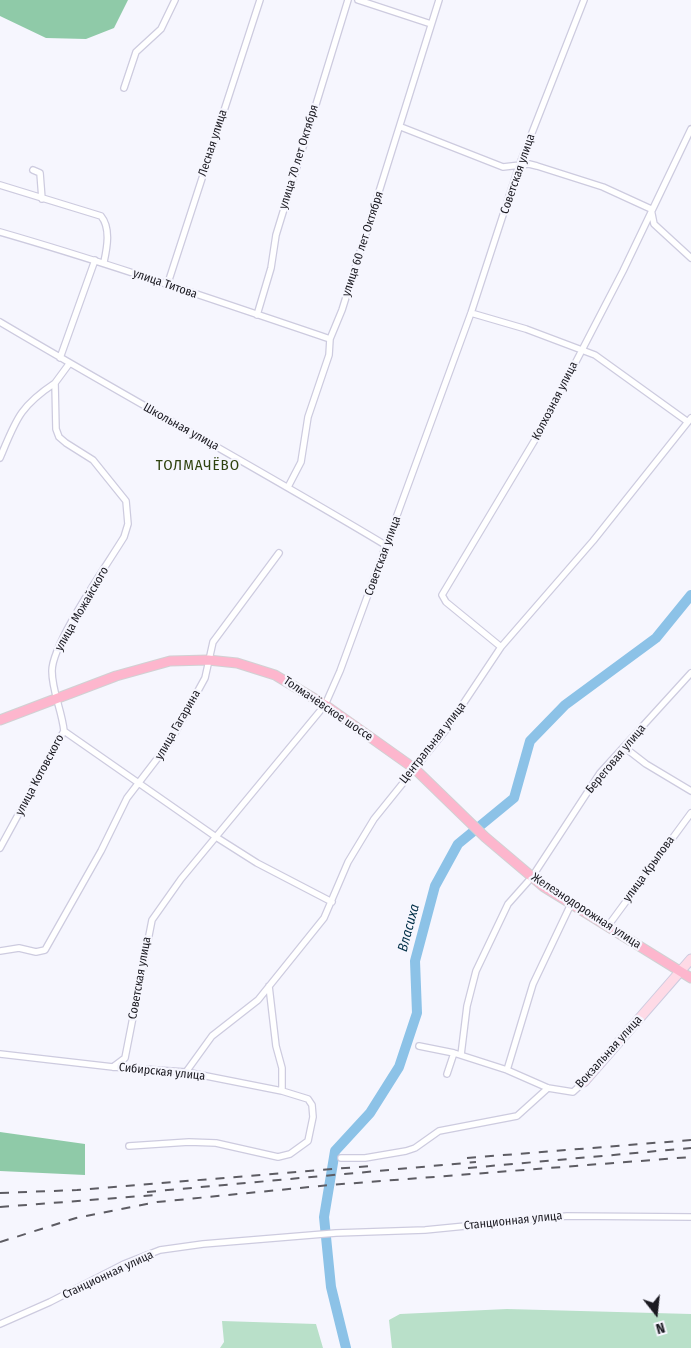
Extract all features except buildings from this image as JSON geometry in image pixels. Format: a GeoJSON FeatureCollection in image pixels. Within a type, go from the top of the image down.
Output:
{"type":"FeatureCollection","features":[{"type":"Feature","properties":{"kind":"main road","name":"Толмачёвское шоссе"},"geometry":{"type":"LineString","coordinates":[[0,720],[116,676],[161,663],[208,660],[237,663],[275,674],[325,705],[415,769],[460,814]]}},
{"type":"Feature","properties":{"kind":"main road","name":"Железнодорожная улица"},"geometry":{"type":"LineString","coordinates":[[460,814],[532,877],[571,904],[691,978]]}},
{"type":"Feature","properties":{"kind":"street"},"geometry":{"type":"LineString","coordinates":[[124,88],[136,52],[161,29],[175,0]]}},
{"type":"Feature","properties":{"kind":"street","name":"Лесная улица"},"geometry":{"type":"LineString","coordinates":[[167,286],[260,0]]}},
{"type":"Feature","properties":{"kind":"street","name":"улица 70 лет Октября"},"geometry":{"type":"LineString","coordinates":[[257,315],[271,268],[276,235],[348,0]]}},
{"type":"Feature","properties":{"kind":"street"},"geometry":{"type":"LineString","coordinates":[[358,0],[431,24]]}},
{"type":"Feature","properties":{"kind":"street","name":"улица 60 лет Октября"},"geometry":{"type":"LineString","coordinates":[[288,487],[301,462],[308,417],[329,355],[330,339],[342,310],[440,0]]}},
{"type":"Feature","properties":{"kind":"street","name":"Советская улица"},"geometry":{"type":"LineString","coordinates":[[113,1067],[125,1058],[152,920],[216,837],[325,705],[387,546],[471,313],[520,166],[584,0]]}},
{"type":"Feature","properties":{"kind":"street"},"geometry":{"type":"LineString","coordinates":[[401,127],[503,167],[529,164],[593,184],[651,209],[654,224],[691,258]]}},
{"type":"Feature","properties":{"kind":"street","name":"Колхозная улица"},"geometry":{"type":"LineString","coordinates":[[502,647],[465,619],[446,602],[442,595],[539,433],[623,271],[651,209],[691,129]]}},
{"type":"Feature","properties":{"kind":"street"},"geometry":{"type":"LineString","coordinates":[[33,170],[40,173],[42,198]]}},
{"type":"Feature","properties":{"kind":"street"},"geometry":{"type":"LineString","coordinates":[[0,185],[101,216],[104,220],[108,243],[104,262]]}},
{"type":"Feature","properties":{"kind":"street","name":"улица Титова"},"geometry":{"type":"LineString","coordinates":[[0,232],[104,262],[167,286],[330,339]]}},
{"type":"Feature","properties":{"kind":"street"},"geometry":{"type":"LineString","coordinates":[[60,358],[95,260]]}},
{"type":"Feature","properties":{"kind":"street"},"geometry":{"type":"LineString","coordinates":[[471,313],[595,355],[690,420]]}},
{"type":"Feature","properties":{"kind":"street","name":"Школьная улица"},"geometry":{"type":"LineString","coordinates":[[0,322],[69,364],[288,487],[387,546]]}},
{"type":"Feature","properties":{"kind":"street"},"geometry":{"type":"LineString","coordinates":[[0,458],[19,414],[28,403],[55,383],[69,364]]}},
{"type":"Feature","properties":{"kind":"street","name":"улица Можайского"},"geometry":{"type":"LineString","coordinates":[[55,383],[55,414],[59,437],[94,460],[126,501],[128,524],[124,537],[74,618],[55,654],[52,673],[57,699]]}},
{"type":"Feature","properties":{"kind":"street","name":"Центральная улица"},"geometry":{"type":"LineString","coordinates":[[186,1072],[212,1036],[258,1000],[324,918],[348,862],[370,826],[445,731],[502,647],[594,541],[690,420]]}},
{"type":"Feature","properties":{"kind":"street","name":"улица Гагарина"},"geometry":{"type":"LineString","coordinates":[[0,952],[19,948],[36,952],[45,950],[101,851],[127,798],[170,742],[205,678],[213,642],[280,553]]}},
{"type":"Feature","properties":{"kind":"street","name":"Береговая улица"},"geometry":{"type":"LineString","coordinates":[[461,1056],[467,1006],[476,971],[508,904],[532,877],[591,787],[624,747],[691,673]]}},
{"type":"Feature","properties":{"kind":"street","name":"улица Котовского"},"geometry":{"type":"LineString","coordinates":[[0,848],[64,731],[63,714],[57,699]]}},
{"type":"Feature","properties":{"kind":"street"},"geometry":{"type":"LineString","coordinates":[[64,731],[257,864],[332,902]]}},
{"type":"Feature","properties":{"kind":"street"},"geometry":{"type":"LineString","coordinates":[[624,747],[646,764],[691,791]]}},
{"type":"Feature","properties":{"kind":"street","name":"улица Крылова"},"geometry":{"type":"LineString","coordinates":[[608,926],[691,813]]}},
{"type":"Feature","properties":{"kind":"street"},"geometry":{"type":"LineString","coordinates":[[507,1070],[533,984],[571,904]]}},
{"type":"Feature","properties":{"kind":"street","name":"Вокзальная улица"},"geometry":{"type":"LineString","coordinates":[[419,1046],[454,1053],[507,1070],[548,1088],[573,1092],[584,1082],[691,958]]}},
{"type":"Feature","properties":{"kind":"street"},"geometry":{"type":"LineString","coordinates":[[269,986],[276,1046],[282,1068],[282,1091]]}},
{"type":"Feature","properties":{"kind":"street"},"geometry":{"type":"LineString","coordinates":[[447,1074],[454,1053]]}},
{"type":"Feature","properties":{"kind":"street","name":"Сибирская улица"},"geometry":{"type":"LineString","coordinates":[[0,1054],[113,1067],[186,1072],[282,1091],[308,1099],[312,1105],[313,1117],[308,1141],[290,1154],[278,1157],[216,1143],[189,1142],[129,1146]]}},
{"type":"Feature","properties":{"kind":"street"},"geometry":{"type":"LineString","coordinates":[[341,1158],[365,1158],[406,1152],[439,1131],[517,1116],[548,1088]]}},
{"type":"Feature","properties":{"kind":"street","name":"Станционная улица"},"geometry":{"type":"LineString","coordinates":[[0,1324],[50,1302],[124,1264],[160,1250],[203,1244],[336,1233],[425,1230],[567,1216],[691,1217]]}},
{"type":"Feature","properties":{"kind":"green space"},"geometry":{"type":"Polygon","coordinates":[[[0,0],[128,0],[114,28],[86,39],[46,38],[0,16],[0,0]]]}},
{"type":"Feature","properties":{"kind":"green space"},"geometry":{"type":"Polygon","coordinates":[[[0,1132],[85,1144],[85,1175],[0,1171],[0,1132]]]}},
{"type":"Feature","properties":{"kind":"green space"},"geometry":{"type":"Polygon","coordinates":[[[507,1309],[691,1314],[691,1348],[392,1348],[389,1320],[400,1314],[507,1309]]]}},
{"type":"Feature","properties":{"kind":"green space"},"geometry":{"type":"Polygon","coordinates":[[[222,1321],[316,1324],[323,1348],[220,1348],[224,1342],[222,1321]]]}},
{"type":"Feature","properties":{"kind":"waterway","name":"Власиха"},"geometry":{"type":"LineString","coordinates":[[346,1348],[331,1287],[324,1217],[335,1151],[370,1113],[399,1067],[417,1013],[415,961],[435,886],[458,844],[514,798],[530,741],[565,705],[656,638],[691,595]]}},
{"type":"Feature","properties":{"kind":"railway"},"geometry":{"type":"LineString","coordinates":[[467,1158],[691,1140]]}},
{"type":"Feature","properties":{"kind":"railway"},"geometry":{"type":"LineString","coordinates":[[468,1168],[691,1148]]}},
{"type":"Feature","properties":{"kind":"railway"},"geometry":{"type":"LineString","coordinates":[[0,1242],[76,1218],[157,1202],[330,1185],[691,1157]]}},
{"type":"Feature","properties":{"kind":"railway"},"geometry":{"type":"LineString","coordinates":[[147,1192],[476,1162]]}},
{"type":"Feature","properties":{"kind":"railway"},"geometry":{"type":"LineString","coordinates":[[0,1193],[77,1190],[370,1166]]}},
{"type":"Feature","properties":{"kind":"railway"},"geometry":{"type":"LineString","coordinates":[[0,1207],[155,1195]]}},
{"type":"Feature","properties":{"kind":"district","name":"ТОЛМАЧЁВО"},"geometry":{"type":"Point","coordinates":[198,466]}}]}
